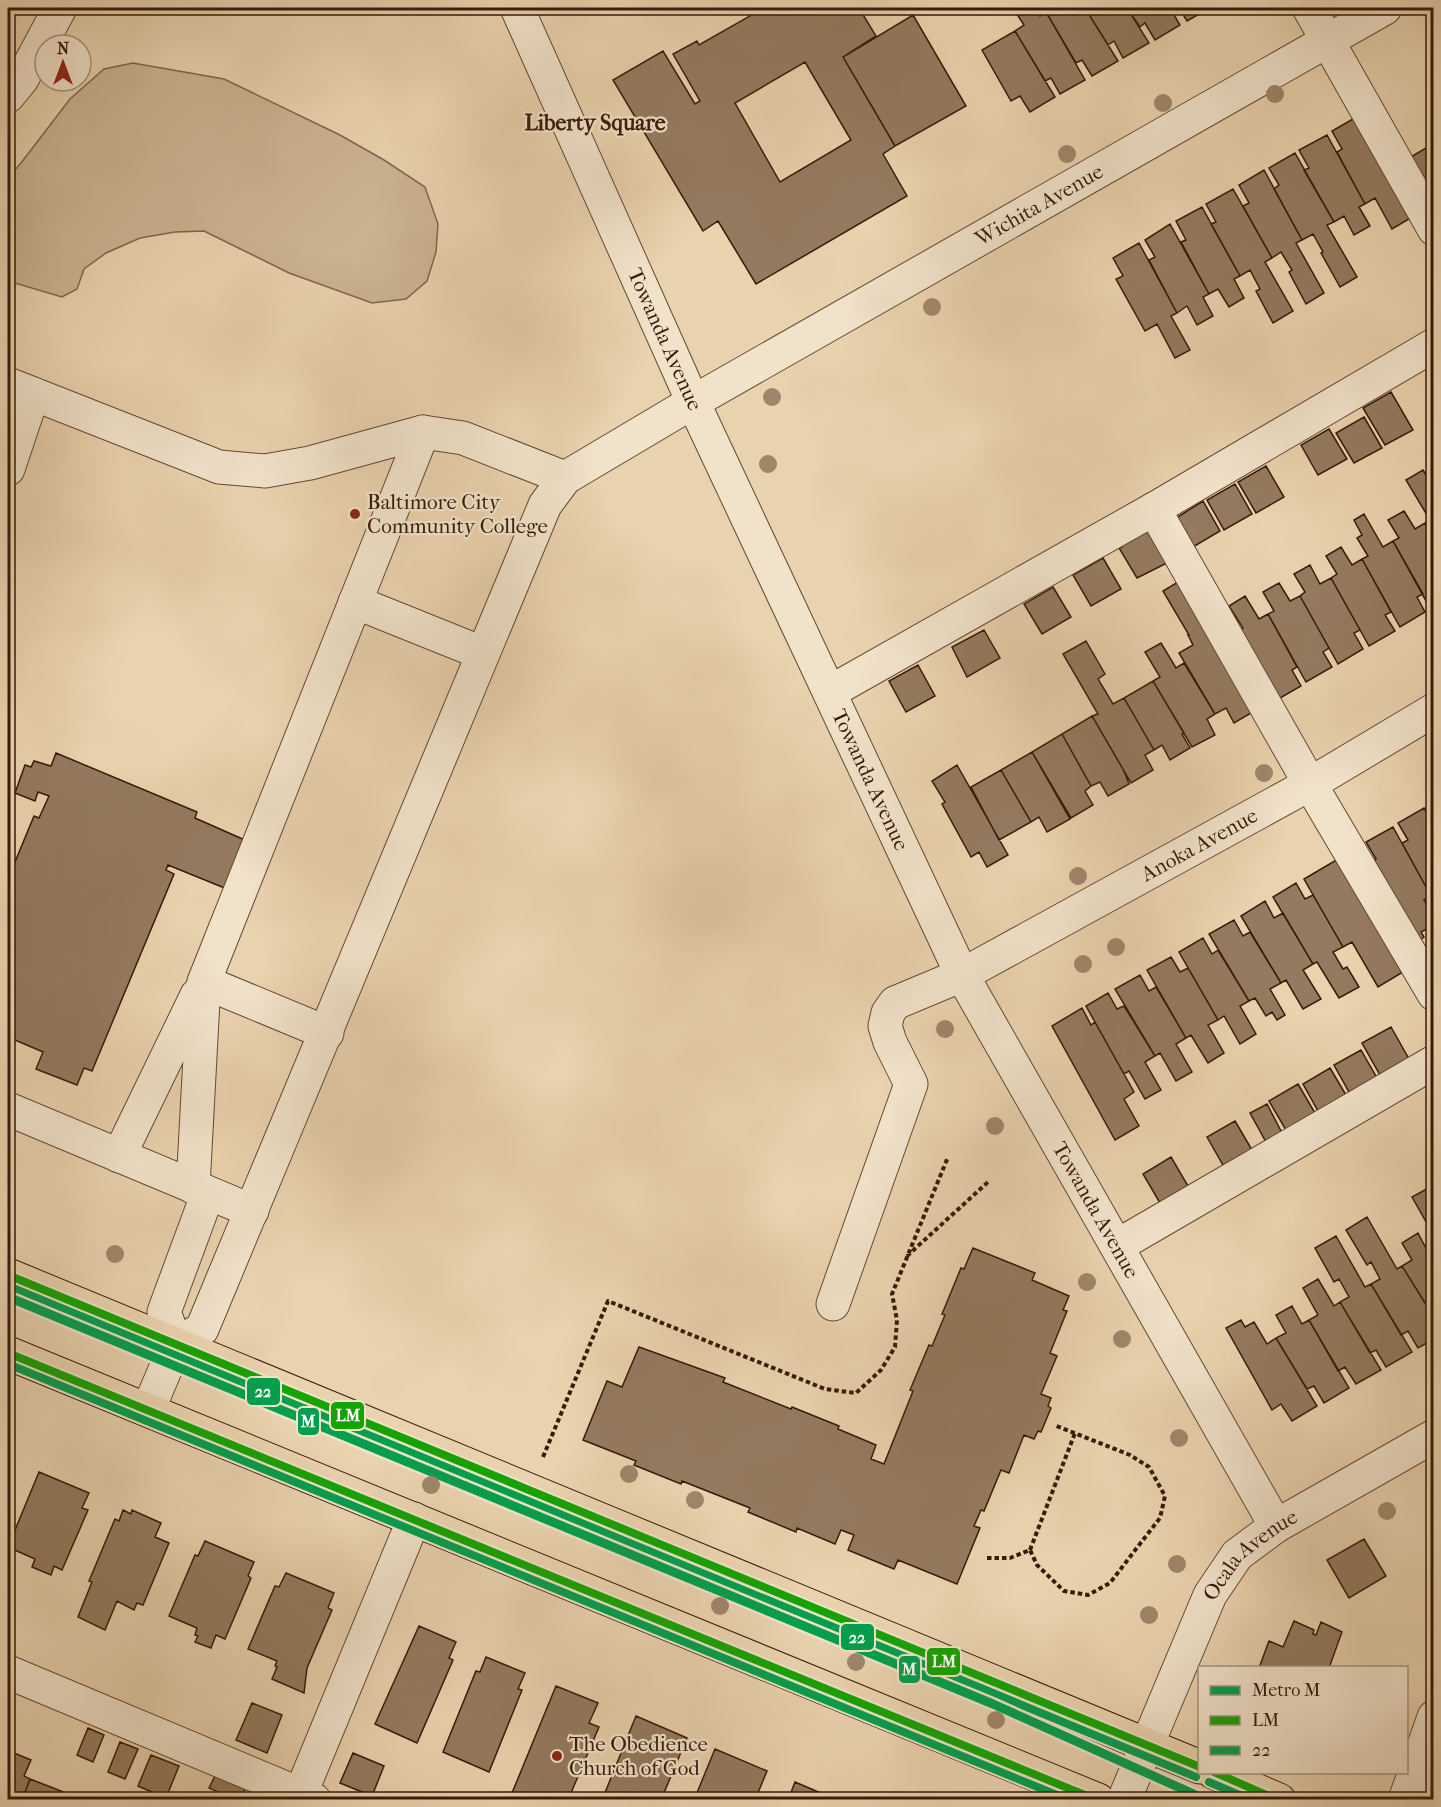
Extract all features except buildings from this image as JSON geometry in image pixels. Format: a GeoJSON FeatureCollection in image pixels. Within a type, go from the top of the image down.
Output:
{"type":"FeatureCollection","features":[{"type":"Feature","properties":{"kind":"main road"},"geometry":{"type":"LineString","coordinates":[[8,1275],[1198,1766]]}},
{"type":"Feature","properties":{"kind":"main road"},"geometry":{"type":"LineString","coordinates":[[8,1353],[1098,1800]]}},
{"type":"Feature","properties":{"kind":"main road"},"geometry":{"type":"LineString","coordinates":[[1215,1774],[1279,1800]]}},
{"type":"Feature","properties":{"kind":"street"},"geometry":{"type":"LineString","coordinates":[[8,96],[22,79],[60,8]]}},
{"type":"Feature","properties":{"kind":"street","name":"Towanda Avenue"},"geometry":{"type":"LineString","coordinates":[[518,8],[693,402],[962,975],[1276,1527]]}},
{"type":"Feature","properties":{"kind":"street"},"geometry":{"type":"LineString","coordinates":[[1309,8],[1434,229]]}},
{"type":"Feature","properties":{"kind":"street","name":"Wichita Avenue"},"geometry":{"type":"LineString","coordinates":[[565,478],[693,402],[1385,8]]}},
{"type":"Feature","properties":{"kind":"street"},"geometry":{"type":"LineString","coordinates":[[830,692],[1154,509],[1434,345]]}},
{"type":"Feature","properties":{"kind":"street"},"geometry":{"type":"LineString","coordinates":[[8,469],[20,389],[219,467],[265,471],[310,464],[423,432],[463,438],[565,478],[544,505],[327,1033],[202,1329],[176,1344],[148,1410]]}},
{"type":"Feature","properties":{"kind":"street"},"geometry":{"type":"LineString","coordinates":[[118,1156],[204,982],[423,432]]}},
{"type":"Feature","properties":{"kind":"street"},"geometry":{"type":"LineString","coordinates":[[1154,509],[1310,784],[1434,994]]}},
{"type":"Feature","properties":{"kind":"street"},"geometry":{"type":"LineString","coordinates":[[354,603],[482,653]]}},
{"type":"Feature","properties":{"kind":"street","name":"Anoka Avenue"},"geometry":{"type":"LineString","coordinates":[[833,1304],[912,1084],[890,1042],[885,1026],[888,1013],[895,1003],[962,975],[1310,784],[1434,710]]}},
{"type":"Feature","properties":{"kind":"street"},"geometry":{"type":"LineString","coordinates":[[204,982],[327,1033]]}},
{"type":"Feature","properties":{"kind":"street"},"geometry":{"type":"LineString","coordinates":[[176,1344],[164,1312],[200,1190],[204,982]]}},
{"type":"Feature","properties":{"kind":"street"},"geometry":{"type":"LineString","coordinates":[[1117,1246],[1434,1062]]}},
{"type":"Feature","properties":{"kind":"street"},"geometry":{"type":"LineString","coordinates":[[8,1109],[252,1211]]}},
{"type":"Feature","properties":{"kind":"street","name":"Ocala Avenue"},"geometry":{"type":"LineString","coordinates":[[1124,1800],[1210,1595],[1237,1555],[1276,1527],[1434,1436]]}},
{"type":"Feature","properties":{"kind":"street"},"geometry":{"type":"LineString","coordinates":[[8,1672],[305,1798],[414,1519]]}},
{"type":"Feature","properties":{"kind":"street"},"geometry":{"type":"LineString","coordinates":[[1405,1800],[1426,1765],[1434,1717]]}},
{"type":"Feature","properties":{"kind":"path"},"geometry":{"type":"LineString","coordinates":[[543,1457],[608,1301],[825,1389],[856,1392],[881,1371],[895,1347],[897,1320],[892,1294],[948,1157]]}},
{"type":"Feature","properties":{"kind":"path"},"geometry":{"type":"LineString","coordinates":[[906,1257],[988,1182]]}},
{"type":"Feature","properties":{"kind":"path"},"geometry":{"type":"LineString","coordinates":[[1054,1425],[1075,1433],[1130,1455],[1149,1467],[1165,1496],[1160,1518],[1110,1583],[1088,1595],[1064,1591],[1037,1566],[1030,1550],[1075,1433]]}},
{"type":"Feature","properties":{"kind":"path"},"geometry":{"type":"LineString","coordinates":[[987,1558],[1010,1558],[1030,1550]]}},
{"type":"Feature","properties":{"kind":"shaded area"},"geometry":{"type":"Polygon","coordinates":[[[133,63],[224,79],[340,135],[384,160],[425,187],[438,224],[436,252],[427,281],[406,299],[372,303],[289,273],[204,231],[175,232],[140,238],[106,253],[84,269],[77,289],[62,297],[8,281],[8,178],[70,99],[77,93],[93,93],[93,79],[104,69],[133,63]]]}},
{"type":"Feature","properties":{"kind":"metro line","name":"M"},"geometry":{"type":"LineString","coordinates":[[8,1297],[993,1704],[1207,1800]]}},
{"type":"Feature","properties":{"kind":"transit line","name":"LM"},"geometry":{"type":"LineString","coordinates":[[8,1275],[1198,1766]]}},
{"type":"Feature","properties":{"kind":"transit line","name":"22"},"geometry":{"type":"LineString","coordinates":[[8,1286],[1196,1777]]}},
{"type":"Feature","properties":{"kind":"transit line","name":"LM"},"geometry":{"type":"LineString","coordinates":[[8,1353],[1097,1800]]}},
{"type":"Feature","properties":{"kind":"transit line","name":"22"},"geometry":{"type":"LineString","coordinates":[[8,1364],[1069,1800]]}},
{"type":"Feature","properties":{"kind":"transit line","name":"LM"},"geometry":{"type":"LineString","coordinates":[[1219,1774],[1278,1800]]}},
{"type":"Feature","properties":{"kind":"transit line","name":"22"},"geometry":{"type":"LineString","coordinates":[[1209,1782],[1251,1800]]}},
{"type":"Feature","properties":{"kind":"place","name":"Baltimore City Community College"},"geometry":{"type":"Point","coordinates":[355,514]}},
{"type":"Feature","properties":{"kind":"place","name":"The Obedience Church of God"},"geometry":{"type":"Point","coordinates":[557,1756]}},
{"type":"Feature","properties":{"kind":"district","name":"Liberty Square"},"geometry":{"type":"Point","coordinates":[595,123]}}]}
